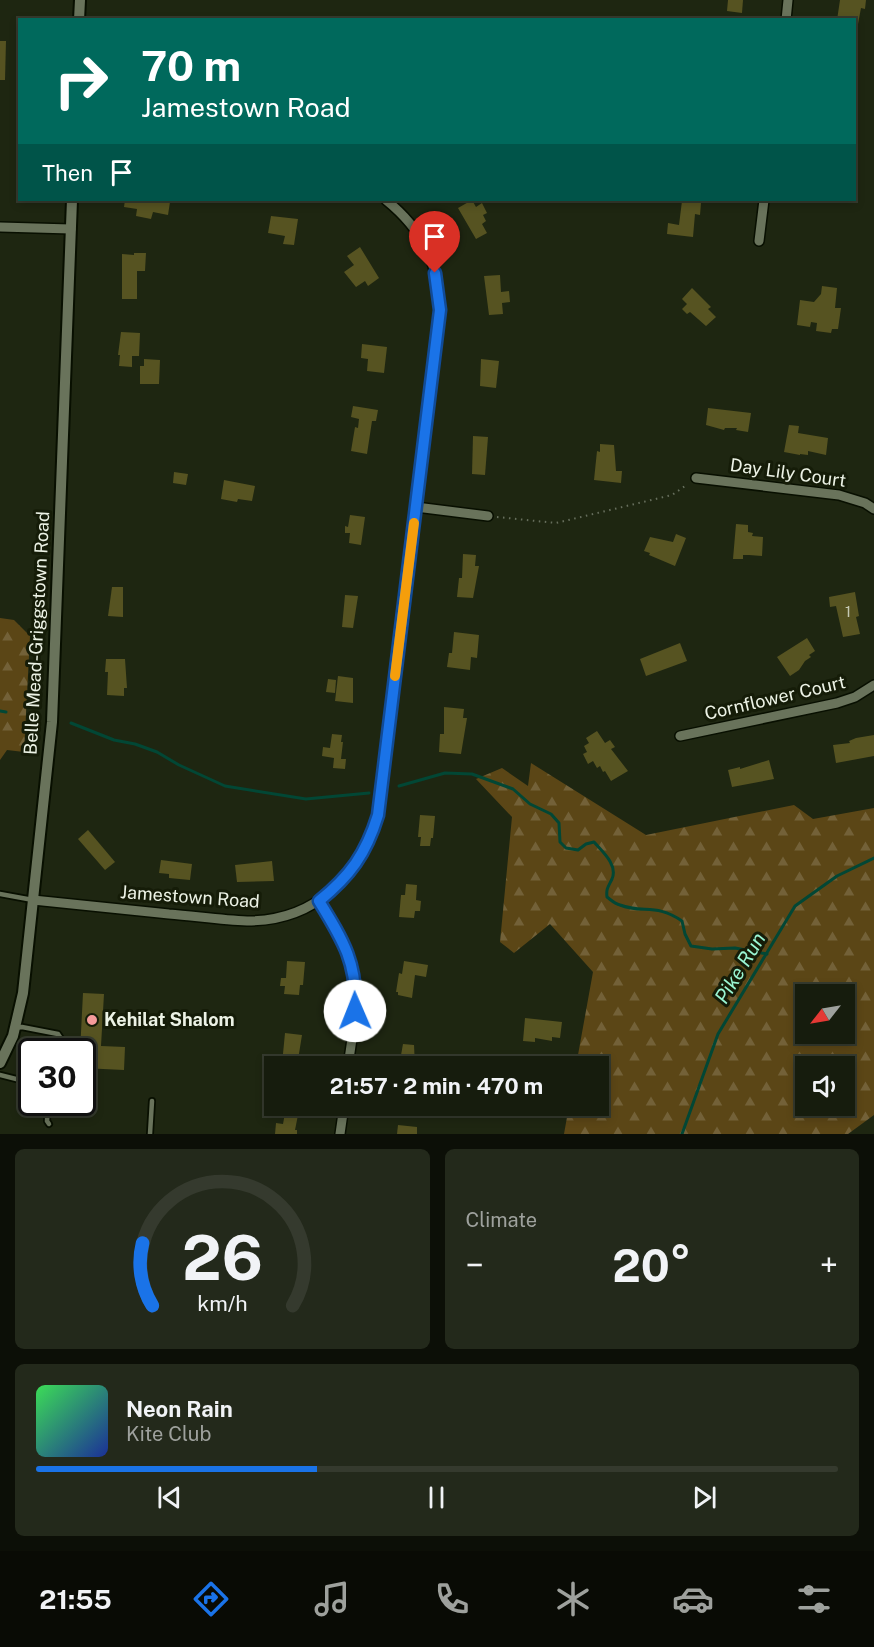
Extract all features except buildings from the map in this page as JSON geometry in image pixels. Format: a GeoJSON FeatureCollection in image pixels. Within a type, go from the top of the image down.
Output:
{"type":"FeatureCollection","features":[{"type":"Feature","properties":{"kind":"street"},"geometry":{"type":"LineString","coordinates":[[79,18],[80,0]]}},
{"type":"Feature","properties":{"kind":"street"},"geometry":{"type":"LineString","coordinates":[[786,18],[788,0]]}},
{"type":"Feature","properties":{"kind":"street","name":"Belle Mead-Griggstown Road"},"geometry":{"type":"LineString","coordinates":[[0,1063],[13,1036],[23,993],[53,702],[72,201]]}},
{"type":"Feature","properties":{"kind":"street","name":"Jamestown Road"},"geometry":{"type":"LineString","coordinates":[[33,900],[248,921],[284,916],[319,901],[335,888],[358,863],[367,848],[378,815],[440,310],[439,292],[430,255],[413,225],[387,201]]}},
{"type":"Feature","properties":{"kind":"street"},"geometry":{"type":"LineString","coordinates":[[759,241],[764,201]]}},
{"type":"Feature","properties":{"kind":"street"},"geometry":{"type":"LineString","coordinates":[[0,227],[71,229]]}},
{"type":"Feature","properties":{"kind":"street","name":"Day Lily Court"},"geometry":{"type":"LineString","coordinates":[[696,478],[839,495],[865,503],[874,509]]}},
{"type":"Feature","properties":{"kind":"street"},"geometry":{"type":"LineString","coordinates":[[416,507],[488,516]]}},
{"type":"Feature","properties":{"kind":"street","name":"Cornflower Court"},"geometry":{"type":"LineString","coordinates":[[680,736],[837,703],[855,697],[874,685]]}},
{"type":"Feature","properties":{"kind":"street"},"geometry":{"type":"LineString","coordinates":[[319,901],[341,938],[349,955],[353,973],[356,992],[349,1056]]}},
{"type":"Feature","properties":{"kind":"street"},"geometry":{"type":"LineString","coordinates":[[340,1134],[343,1116]]}},
{"type":"Feature","properties":{"kind":"lane"},"geometry":{"type":"LineString","coordinates":[[0,894],[33,900]]}},
{"type":"Feature","properties":{"kind":"lane"},"geometry":{"type":"LineString","coordinates":[[15,1028],[22,1027],[58,1034],[61,1038]]}},
{"type":"Feature","properties":{"kind":"lane"},"geometry":{"type":"LineString","coordinates":[[0,1075],[18,1080]]}},
{"type":"Feature","properties":{"kind":"lane"},"geometry":{"type":"LineString","coordinates":[[150,1134],[152,1101]]}},
{"type":"Feature","properties":{"kind":"lane"},"geometry":{"type":"LineString","coordinates":[[47,1116],[46,1121],[49,1124]]}},
{"type":"Feature","properties":{"kind":"path"},"geometry":{"type":"LineString","coordinates":[[488,516],[556,523],[672,495],[696,478]]}},
{"type":"Feature","properties":{"kind":"green space"},"geometry":{"type":"Polygon","coordinates":[[[0,618],[14,620],[30,636],[24,752],[7,750],[0,760],[0,618]]]}},
{"type":"Feature","properties":{"kind":"green space"},"geometry":{"type":"Polygon","coordinates":[[[531,763],[646,835],[794,805],[813,819],[874,808],[874,1115],[848,1134],[564,1134],[567,1116],[609,1116],[609,1056],[578,1056],[593,972],[550,924],[514,953],[500,942],[512,817],[476,779],[502,768],[528,786],[531,763]]]}},
{"type":"Feature","properties":{"kind":"waterway"},"geometry":{"type":"LineString","coordinates":[[0,711],[6,712]]}},
{"type":"Feature","properties":{"kind":"waterway"},"geometry":{"type":"LineString","coordinates":[[71,723],[114,740],[157,752],[225,786],[306,799],[369,793]]}},
{"type":"Feature","properties":{"kind":"waterway"},"geometry":{"type":"LineString","coordinates":[[399,786],[445,773],[472,774],[513,789],[530,804],[551,814],[559,823],[560,842],[566,848],[578,850],[594,842],[609,859],[613,869],[607,897],[615,903],[628,908],[665,912],[682,921],[691,946],[712,949],[735,948],[767,954]]}},
{"type":"Feature","properties":{"kind":"waterway","name":"Pike Run"},"geometry":{"type":"LineString","coordinates":[[682,1134],[718,1034],[795,906],[837,876],[874,858]]}},
{"type":"Feature","properties":{"kind":"slow traffic"},"geometry":{"type":"LineString","coordinates":[[395,676],[414,523]]}},
{"type":"Feature","properties":{"kind":"place","name":"Kehilat Shalom"},"geometry":{"type":"Point","coordinates":[92,1020]}},
{"type":"Feature","properties":{"kind":"route"},"geometry":{"type":"LineString","coordinates":[[355,1011],[356,992],[349,955],[319,901],[335,888],[358,863],[367,848],[378,815],[440,310],[435,273]]}}]}
